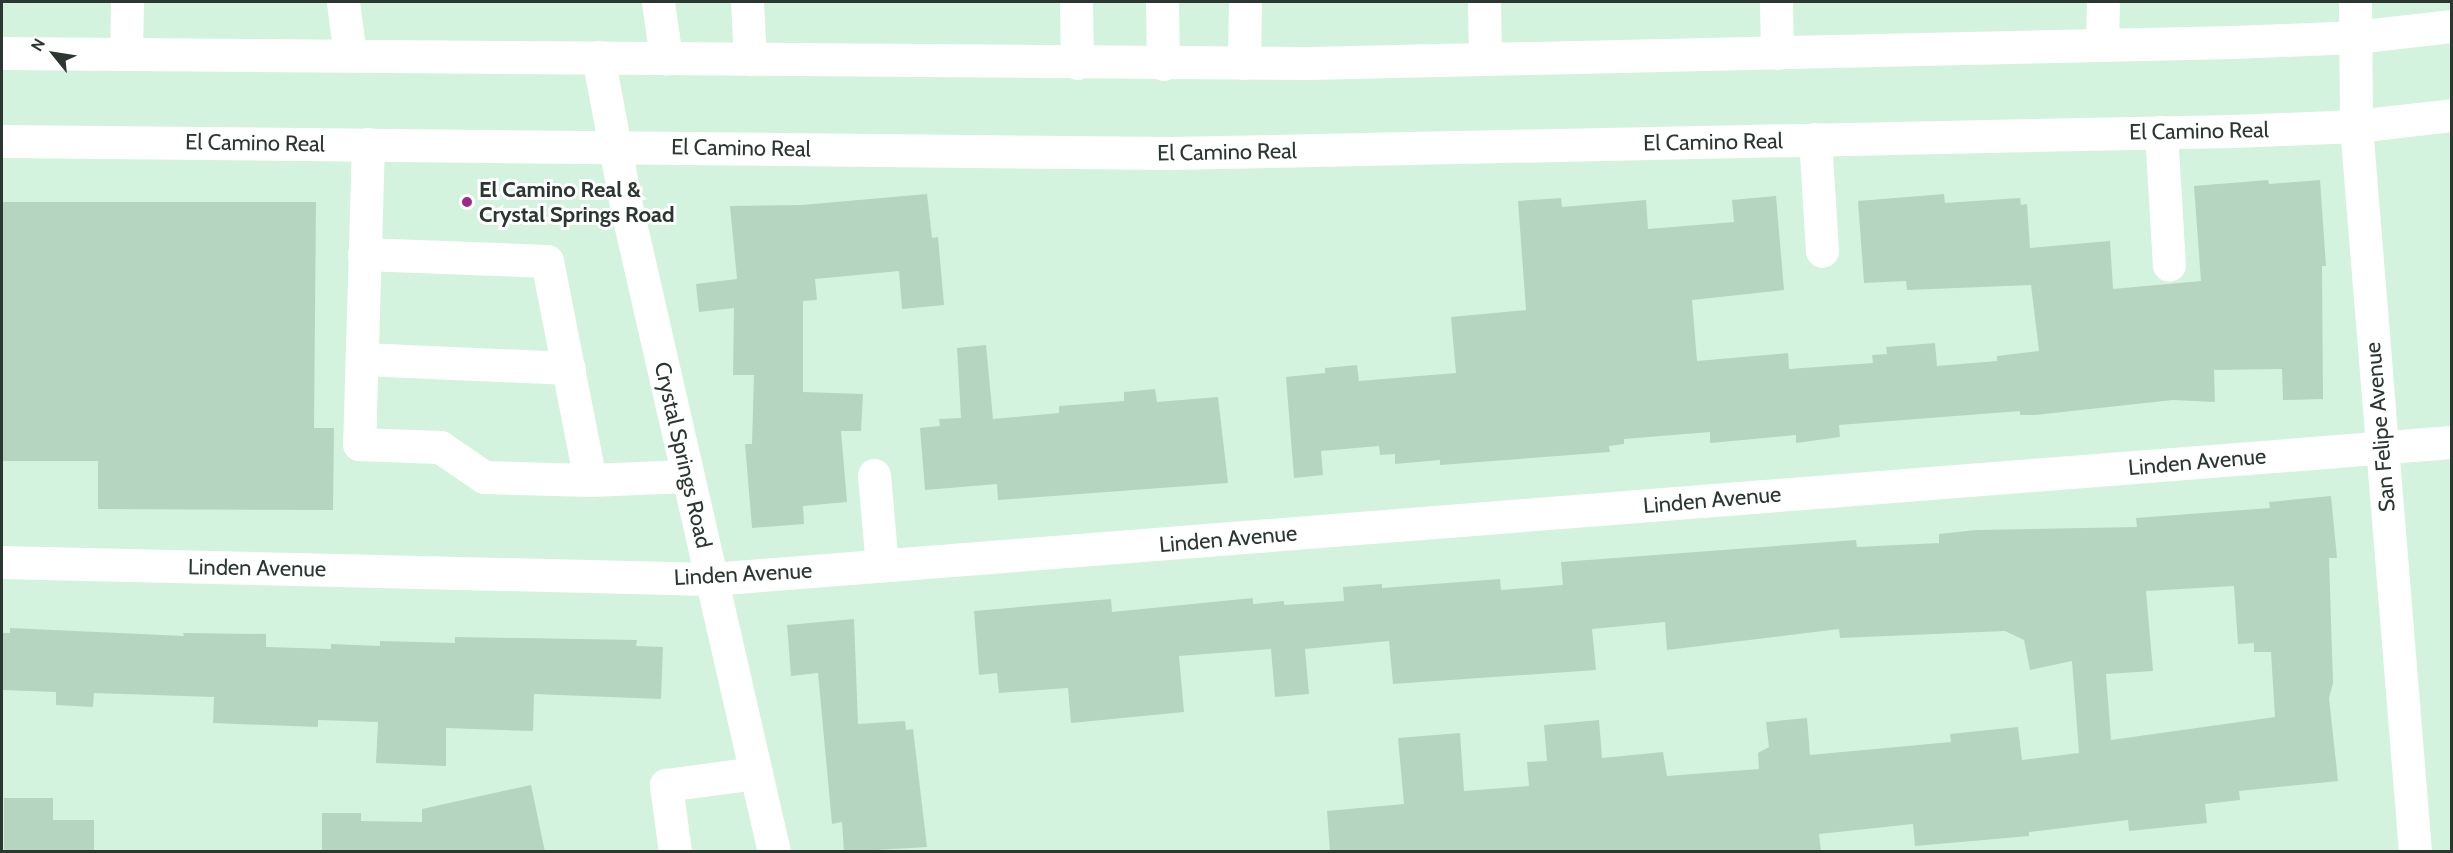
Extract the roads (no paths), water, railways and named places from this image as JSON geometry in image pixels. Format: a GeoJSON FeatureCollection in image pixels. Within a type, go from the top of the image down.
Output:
{"type":"FeatureCollection","features":[{"type":"Feature","properties":{"kind":"main road"},"geometry":{"type":"LineString","coordinates":[[126,54],[127,2]]}},
{"type":"Feature","properties":{"kind":"main road"},"geometry":{"type":"LineString","coordinates":[[343,2],[350,56]]}},
{"type":"Feature","properties":{"kind":"main road"},"geometry":{"type":"LineString","coordinates":[[658,2],[666,58]]}},
{"type":"Feature","properties":{"kind":"main road"},"geometry":{"type":"LineString","coordinates":[[747,2],[750,59]]}},
{"type":"Feature","properties":{"kind":"main road"},"geometry":{"type":"LineString","coordinates":[[1076,2],[1077,63]]}},
{"type":"Feature","properties":{"kind":"main road"},"geometry":{"type":"LineString","coordinates":[[1162,2],[1163,64]]}},
{"type":"Feature","properties":{"kind":"main road"},"geometry":{"type":"LineString","coordinates":[[1244,63],[1245,2]]}},
{"type":"Feature","properties":{"kind":"main road"},"geometry":{"type":"LineString","coordinates":[[1484,2],[1485,58]]}},
{"type":"Feature","properties":{"kind":"main road"},"geometry":{"type":"LineString","coordinates":[[1776,2],[1777,52]]}},
{"type":"Feature","properties":{"kind":"main road"},"geometry":{"type":"LineString","coordinates":[[2102,45],[2103,2]]}},
{"type":"Feature","properties":{"kind":"main road","name":"San Felipe Avenue"},"geometry":{"type":"LineString","coordinates":[[2355,2],[2356,126],[2415,852]]}},
{"type":"Feature","properties":{"kind":"main road"},"geometry":{"type":"LineString","coordinates":[[2,53],[1163,64],[2102,45],[2355,37],[2451,26]]}},
{"type":"Feature","properties":{"kind":"main road","name":"Crystal Springs Road"},"geometry":{"type":"LineString","coordinates":[[598,57],[614,146],[687,476],[774,852]]}},
{"type":"Feature","properties":{"kind":"main road","name":"El Camino Real"},"geometry":{"type":"LineString","coordinates":[[2,141],[1170,153],[2160,132],[2356,126],[2451,115]]}},
{"type":"Feature","properties":{"kind":"main road"},"geometry":{"type":"LineString","coordinates":[[2160,132],[2169,265]]}},
{"type":"Feature","properties":{"kind":"main road"},"geometry":{"type":"LineString","coordinates":[[1815,139],[1822,251]]}},
{"type":"Feature","properties":{"kind":"main road"},"geometry":{"type":"LineString","coordinates":[[368,144],[358,444],[440,447],[484,477],[590,480],[687,476]]}},
{"type":"Feature","properties":{"kind":"main road"},"geometry":{"type":"LineString","coordinates":[[364,254],[547,261],[590,480]]}},
{"type":"Feature","properties":{"kind":"main road"},"geometry":{"type":"LineString","coordinates":[[362,359],[569,368]]}},
{"type":"Feature","properties":{"kind":"main road","name":"Linden Avenue"},"geometry":{"type":"LineString","coordinates":[[2,562],[711,579],[2451,442]]}},
{"type":"Feature","properties":{"kind":"main road"},"geometry":{"type":"LineString","coordinates":[[874,475],[882,566]]}},
{"type":"Feature","properties":{"kind":"main road"},"geometry":{"type":"LineString","coordinates":[[675,852],[666,785],[756,773]]}},
{"type":"Feature","properties":{"kind":"place","name":"El Camino Real & Crystal Springs Road"},"geometry":{"type":"Point","coordinates":[467,202]}}]}
